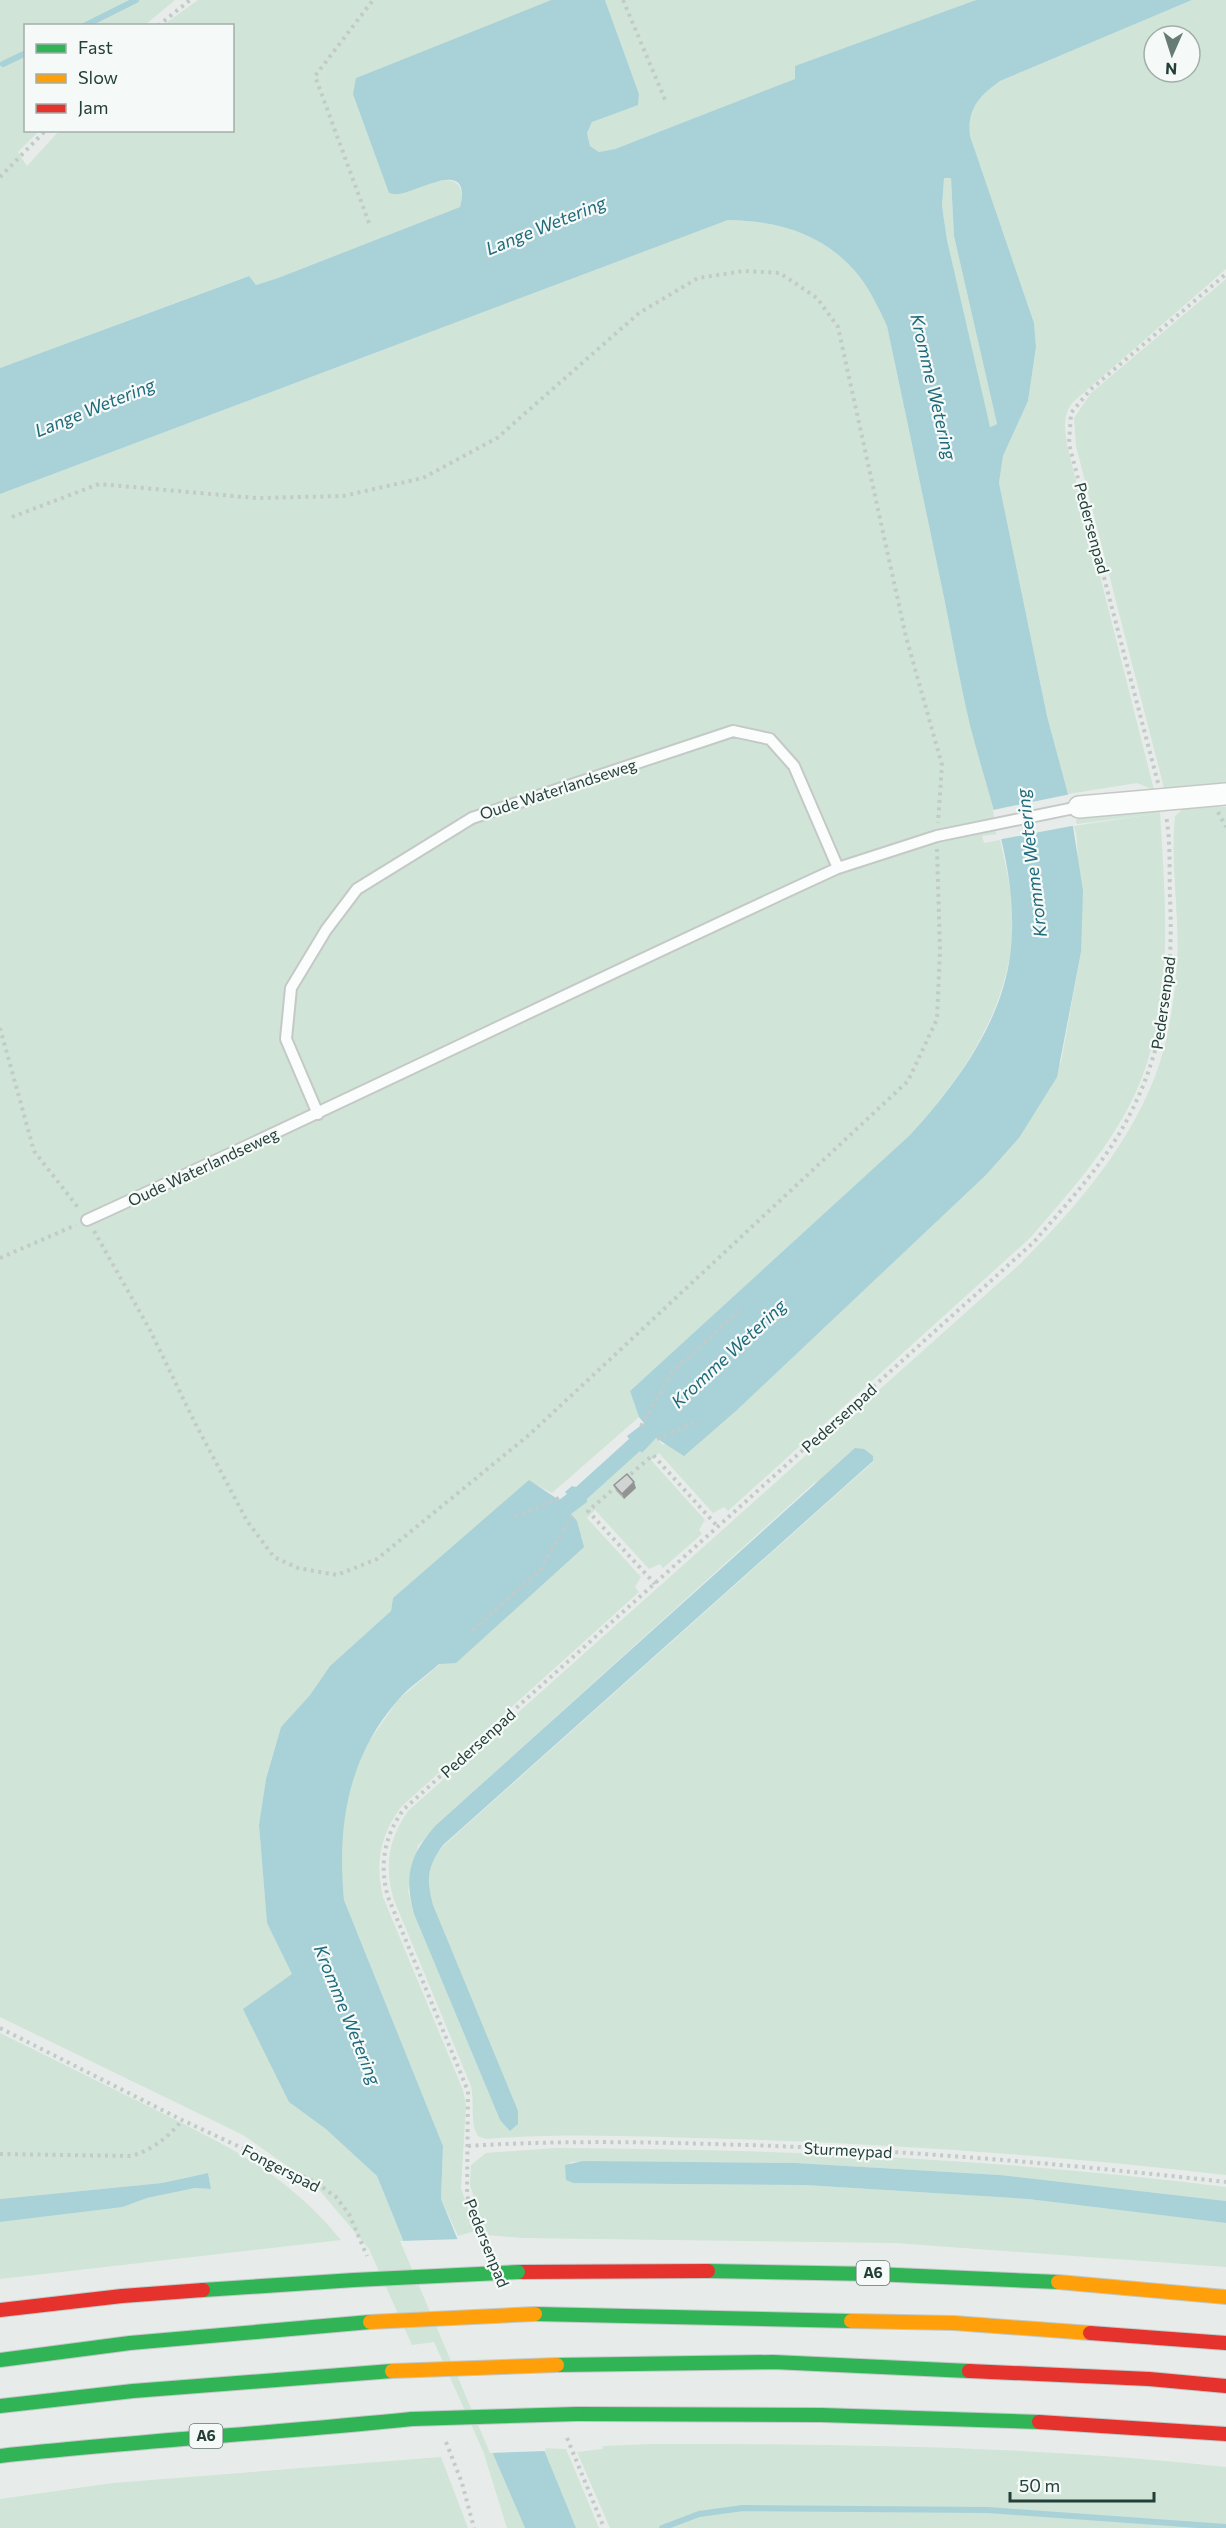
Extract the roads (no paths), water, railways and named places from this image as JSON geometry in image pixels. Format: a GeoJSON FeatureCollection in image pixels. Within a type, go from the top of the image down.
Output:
{"type":"FeatureCollection","features":[{"type":"Feature","properties":{"kind":"highway","name":"A6"},"geometry":{"type":"LineString","coordinates":[[0,2310],[122,2296],[354,2280],[518,2272],[779,2270],[956,2276],[1164,2290],[1226,2297]]}},
{"type":"Feature","properties":{"kind":"highway"},"geometry":{"type":"LineString","coordinates":[[0,2360],[130,2343],[370,2322],[535,2314],[954,2323],[1226,2343]]}},
{"type":"Feature","properties":{"kind":"highway"},"geometry":{"type":"LineString","coordinates":[[0,2406],[133,2391],[392,2371],[557,2365],[773,2362],[1149,2379],[1226,2386]]}},
{"type":"Feature","properties":{"kind":"highway","name":"A6"},"geometry":{"type":"LineString","coordinates":[[0,2456],[143,2440],[281,2432],[412,2419],[577,2414],[777,2412],[885,2415],[1226,2434]]}},
{"type":"Feature","properties":{"kind":"street","name":"Oude Waterlandseweg"},"geometry":{"type":"LineString","coordinates":[[1079,807],[1226,794]]}},
{"type":"Feature","properties":{"kind":"lane","name":"Oude Waterlandseweg"},"geometry":{"type":"LineString","coordinates":[[318,1114],[286,1039],[291,988],[326,930],[357,889],[472,818],[732,731],[770,739],[794,766],[838,868]]}},
{"type":"Feature","properties":{"kind":"lane","name":"Oude Waterlandseweg"},"geometry":{"type":"LineString","coordinates":[[87,1220],[318,1114],[698,932],[838,868],[937,836],[1079,807]]}},
{"type":"Feature","properties":{"kind":"water"},"geometry":{"type":"Polygon","coordinates":[[[551,0],[605,0],[639,94],[638,105],[592,122],[587,133],[590,146],[599,152],[615,149],[795,79],[795,66],[976,0],[1192,0],[1000,81],[980,98],[970,118],[970,136],[1034,323],[1036,347],[1028,401],[1003,456],[999,483],[1047,716],[1068,794],[1083,891],[1081,952],[1057,1077],[1019,1138],[986,1175],[737,1410],[684,1456],[656,1438],[642,1453],[640,1451],[587,1499],[587,1502],[571,1514],[577,1521],[584,1547],[456,1663],[439,1664],[402,1695],[367,1745],[349,1794],[342,1846],[344,1900],[443,2146],[441,2199],[576,2528],[525,2528],[444,2341],[377,2176],[326,2129],[289,2102],[243,2009],[292,1974],[267,1923],[259,1825],[266,1779],[281,1727],[310,1695],[330,1666],[391,1611],[393,1598],[529,1480],[559,1500],[572,1486],[576,1487],[629,1439],[627,1436],[644,1423],[639,1417],[630,1391],[910,1135],[927,1116],[973,1053],[997,1006],[1010,956],[1011,897],[1001,839],[966,707],[887,326],[868,289],[854,270],[827,246],[796,231],[763,223],[728,220],[0,494],[0,368],[249,276],[256,285],[278,278],[460,207],[462,191],[458,183],[451,180],[397,194],[389,193],[353,94],[356,78],[551,0]],[[944,178],[942,206],[947,240],[990,427],[997,424],[954,236],[951,178],[944,178]]]}},
{"type":"Feature","properties":{"kind":"water"},"geometry":{"type":"Polygon","coordinates":[[[855,1448],[864,1449],[873,1456],[873,1461],[443,1845],[434,1860],[429,1874],[433,1905],[518,2111],[518,2124],[510,2131],[500,2120],[414,1914],[409,1877],[419,1847],[435,1826],[855,1448]]]}},
{"type":"Feature","properties":{"kind":"water"},"geometry":{"type":"Polygon","coordinates":[[[583,2161],[795,2163],[1000,2175],[1226,2201],[1226,2223],[1028,2199],[805,2185],[573,2183],[566,2180],[565,2165],[583,2161]]]}},
{"type":"Feature","properties":{"kind":"water"},"geometry":{"type":"Polygon","coordinates":[[[208,2173],[211,2189],[195,2188],[147,2198],[123,2207],[0,2222],[0,2199],[162,2183],[208,2173]]]}},
{"type":"Feature","properties":{"kind":"waterway"},"geometry":{"type":"LineString","coordinates":[[88,24],[136,0]]}},
{"type":"Feature","properties":{"kind":"waterway"},"geometry":{"type":"LineString","coordinates":[[3,64],[24,54]]}},
{"type":"Feature","properties":{"kind":"waterway"},"geometry":{"type":"LineString","coordinates":[[662,2528],[699,2514],[743,2508],[988,2510],[1226,2527]]}},
{"type":"Feature","properties":{"kind":"water label","name":"Lange Wetering"},"geometry":{"type":"Point","coordinates":[546,226]}},
{"type":"Feature","properties":{"kind":"water label","name":"Kromme Wetering"},"geometry":{"type":"Point","coordinates":[933,387]}},
{"type":"Feature","properties":{"kind":"water label","name":"Lange Wetering"},"geometry":{"type":"Point","coordinates":[95,408]}},
{"type":"Feature","properties":{"kind":"water label","name":"Kromme Wetering"},"geometry":{"type":"Point","coordinates":[1032,863]}},
{"type":"Feature","properties":{"kind":"water label","name":"Kromme Wetering"},"geometry":{"type":"Point","coordinates":[729,1354]}},
{"type":"Feature","properties":{"kind":"water label","name":"Kromme Wetering"},"geometry":{"type":"Point","coordinates":[347,2015]}}]}
